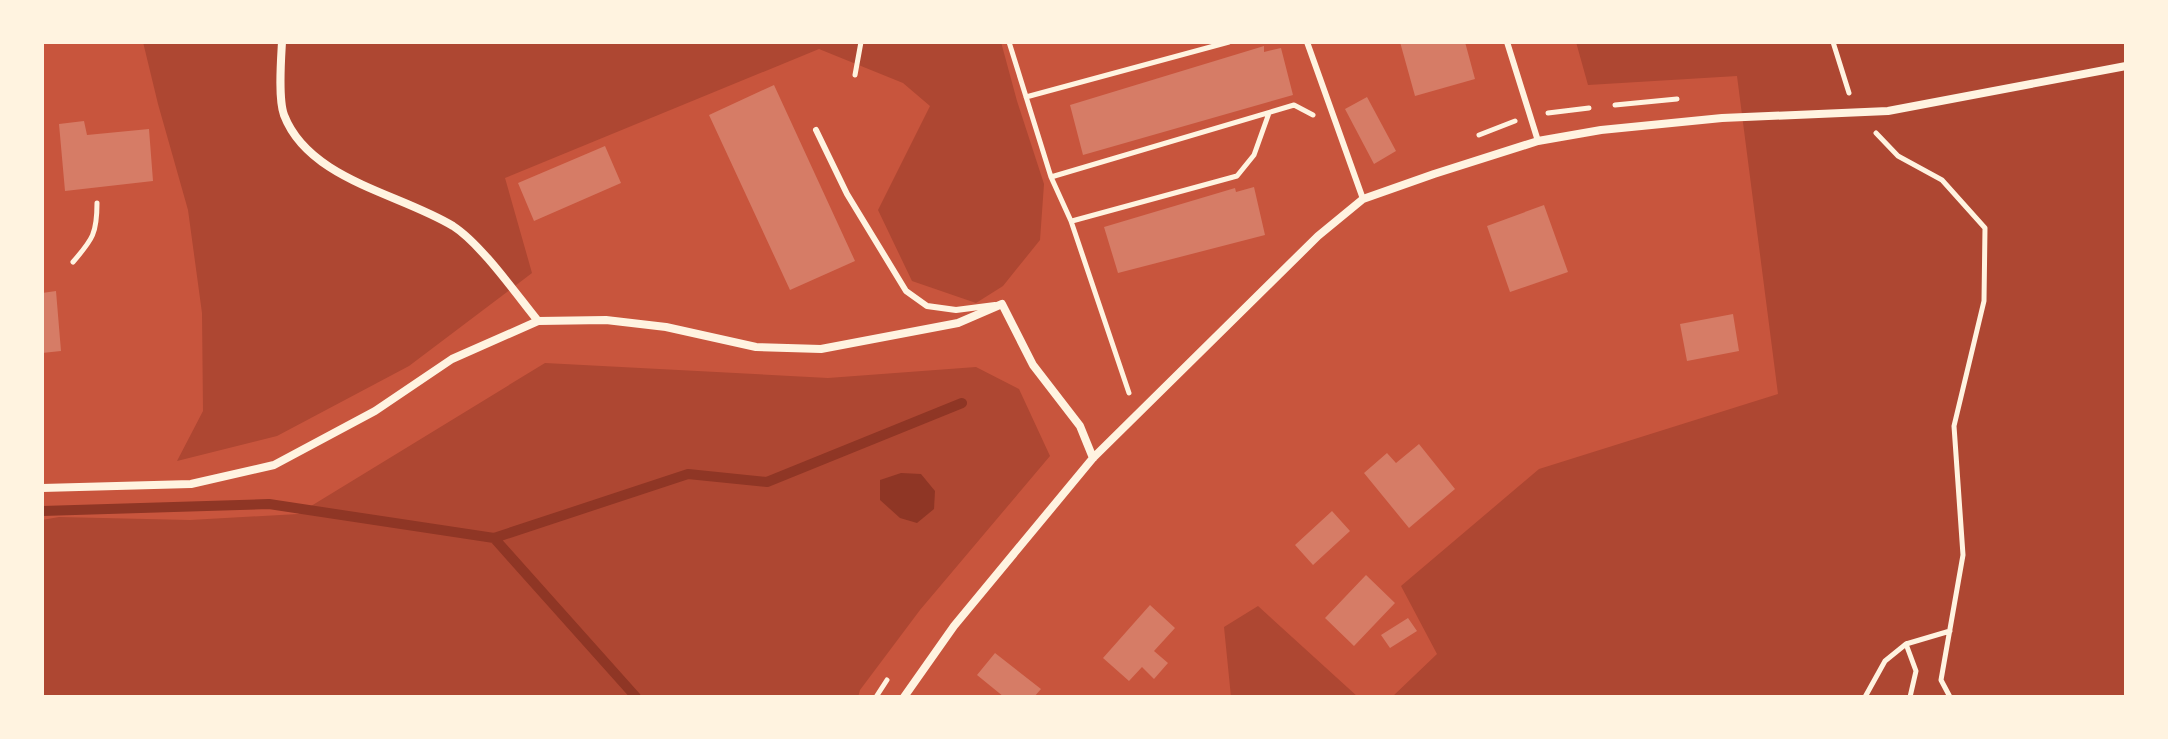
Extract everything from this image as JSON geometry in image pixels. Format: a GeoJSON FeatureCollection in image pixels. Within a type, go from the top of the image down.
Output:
{"type":"FeatureCollection","features":[{"type":"Feature","properties":{"kind":"street"},"geometry":{"type":"LineString","coordinates":[[282,42],[283,113],[309,153],[376,191],[454,227],[483,254],[538,321]]}},
{"type":"Feature","properties":{"kind":"street"},"geometry":{"type":"LineString","coordinates":[[904,697],[954,626],[1093,458],[1318,236],[1363,199],[1538,141],[1601,130],[1722,118],[1888,111],[2126,66]]}},
{"type":"Feature","properties":{"kind":"street"},"geometry":{"type":"LineString","coordinates":[[42,488],[191,484],[274,465],[375,411],[452,359],[538,321],[606,320],[666,327],[756,347],[821,349],[958,323],[1002,304],[1033,365],[1080,426],[1093,458]]}},
{"type":"Feature","properties":{"kind":"lane"},"geometry":{"type":"LineString","coordinates":[[1307,42],[1363,199]]}},
{"type":"Feature","properties":{"kind":"lane"},"geometry":{"type":"LineString","coordinates":[[1507,42],[1538,141]]}},
{"type":"Feature","properties":{"kind":"lane"},"geometry":{"type":"LineString","coordinates":[[816,130],[847,194],[906,291],[927,306],[956,310],[1002,304]]}},
{"type":"Feature","properties":{"kind":"path"},"geometry":{"type":"LineString","coordinates":[[855,75],[861,42]]}},
{"type":"Feature","properties":{"kind":"path"},"geometry":{"type":"LineString","coordinates":[[1009,42],[1051,177],[1071,221],[1129,393]]}},
{"type":"Feature","properties":{"kind":"path"},"geometry":{"type":"LineString","coordinates":[[1026,97],[1229,42]]}},
{"type":"Feature","properties":{"kind":"path"},"geometry":{"type":"LineString","coordinates":[[1833,42],[1855,112],[1898,156],[1942,180],[1985,228],[1984,301],[1954,426],[1963,555],[1941,680],[1950,697]]}},
{"type":"Feature","properties":{"kind":"path"},"geometry":{"type":"LineString","coordinates":[[1849,93],[1860,92]]}},
{"type":"Feature","properties":{"kind":"path"},"geometry":{"type":"LineString","coordinates":[[1609,105],[1689,98]]}},
{"type":"Feature","properties":{"kind":"path"},"geometry":{"type":"LineString","coordinates":[[1051,177],[1294,105],[1336,127]]}},
{"type":"Feature","properties":{"kind":"path"},"geometry":{"type":"LineString","coordinates":[[1472,137],[1530,115],[1594,107]]}},
{"type":"Feature","properties":{"kind":"path"},"geometry":{"type":"LineString","coordinates":[[1071,221],[1237,176],[1254,155],[1269,112]]}},
{"type":"Feature","properties":{"kind":"path"},"geometry":{"type":"LineString","coordinates":[[73,262],[88,244],[97,226],[97,203]]}},
{"type":"Feature","properties":{"kind":"path"},"geometry":{"type":"LineString","coordinates":[[1118,403],[1141,382]]}},
{"type":"Feature","properties":{"kind":"path"},"geometry":{"type":"LineString","coordinates":[[1865,697],[1885,661],[1906,644],[1950,631]]}},
{"type":"Feature","properties":{"kind":"path"},"geometry":{"type":"LineString","coordinates":[[1906,644],[1916,671],[1910,697]]}},
{"type":"Feature","properties":{"kind":"path"},"geometry":{"type":"LineString","coordinates":[[876,697],[887,680]]}},
{"type":"Feature","properties":{"kind":"shaded area"},"geometry":{"type":"Polygon","coordinates":[[[143,42],[1001,42],[1044,184],[1040,240],[1003,286],[976,303],[912,281],[878,210],[930,106],[903,83],[819,49],[505,178],[532,273],[409,366],[277,436],[177,461],[203,411],[202,313],[188,210],[143,42]]]}},
{"type":"Feature","properties":{"kind":"shaded area"},"geometry":{"type":"Polygon","coordinates":[[[1576,42],[2126,42],[2126,697],[1392,697],[1437,654],[1401,586],[1539,469],[1778,394],[1737,76],[1588,85],[1576,42]]]}},
{"type":"Feature","properties":{"kind":"shaded area"},"geometry":{"type":"Polygon","coordinates":[[[545,363],[828,378],[976,367],[1019,389],[1050,456],[920,610],[860,690],[858,697],[42,697],[42,520],[59,517],[190,520],[298,514],[545,363]]]}},
{"type":"Feature","properties":{"kind":"shaded area"},"geometry":{"type":"Polygon","coordinates":[[[901,473],[921,474],[935,491],[934,509],[917,523],[900,518],[880,500],[880,480],[901,473]]]}},
{"type":"Feature","properties":{"kind":"shaded area"},"geometry":{"type":"Polygon","coordinates":[[[1258,606],[1358,697],[1231,697],[1224,627],[1258,606]]]}},
{"type":"Feature","properties":{"kind":"building"},"geometry":{"type":"Polygon","coordinates":[[[1400,42],[1465,42],[1475,79],[1415,96],[1400,42]]]}},
{"type":"Feature","properties":{"kind":"building"},"geometry":{"type":"Polygon","coordinates":[[[1264,46],[1264,52],[1281,48],[1293,95],[1083,155],[1070,105],[1264,46]]]}},
{"type":"Feature","properties":{"kind":"building"},"geometry":{"type":"Polygon","coordinates":[[[774,85],[855,261],[790,290],[709,115],[774,85]]]}},
{"type":"Feature","properties":{"kind":"building"},"geometry":{"type":"Polygon","coordinates":[[[1367,97],[1396,151],[1374,164],[1345,109],[1367,97]]]}},
{"type":"Feature","properties":{"kind":"building"},"geometry":{"type":"Polygon","coordinates":[[[84,121],[87,135],[149,129],[153,181],[65,191],[59,124],[84,121]]]}},
{"type":"Feature","properties":{"kind":"building"},"geometry":{"type":"Polygon","coordinates":[[[605,146],[621,183],[534,221],[518,183],[605,146]]]}},
{"type":"Feature","properties":{"kind":"building"},"geometry":{"type":"Polygon","coordinates":[[[1254,187],[1265,235],[1118,273],[1104,227],[1235,188],[1236,192],[1254,187]]]}},
{"type":"Feature","properties":{"kind":"building"},"geometry":{"type":"Polygon","coordinates":[[[1544,205],[1568,272],[1510,292],[1487,226],[1544,205]]]}},
{"type":"Feature","properties":{"kind":"building"},"geometry":{"type":"Polygon","coordinates":[[[56,291],[61,351],[42,353],[42,293],[56,291]]]}},
{"type":"Feature","properties":{"kind":"building"},"geometry":{"type":"Polygon","coordinates":[[[1733,314],[1739,351],[1687,361],[1680,324],[1733,314]]]}},
{"type":"Feature","properties":{"kind":"building"},"geometry":{"type":"Polygon","coordinates":[[[1419,444],[1455,489],[1409,528],[1364,473],[1387,453],[1396,463],[1419,444]]]}},
{"type":"Feature","properties":{"kind":"building"},"geometry":{"type":"Polygon","coordinates":[[[1332,511],[1350,531],[1313,565],[1295,545],[1332,511]]]}},
{"type":"Feature","properties":{"kind":"building"},"geometry":{"type":"Polygon","coordinates":[[[1366,575],[1395,603],[1354,646],[1325,618],[1366,575]]]}},
{"type":"Feature","properties":{"kind":"building"},"geometry":{"type":"Polygon","coordinates":[[[1150,605],[1175,628],[1154,651],[1168,663],[1154,679],[1142,667],[1129,681],[1103,658],[1150,605]]]}},
{"type":"Feature","properties":{"kind":"building"},"geometry":{"type":"Polygon","coordinates":[[[1408,618],[1417,631],[1390,648],[1381,635],[1408,618]]]}},
{"type":"Feature","properties":{"kind":"building"},"geometry":{"type":"Polygon","coordinates":[[[995,653],[1041,689],[1034,697],[1004,697],[977,675],[995,653]]]}},
{"type":"Feature","properties":{"kind":"waterway"},"geometry":{"type":"LineString","coordinates":[[494,538],[688,474],[767,482],[962,403]]}},
{"type":"Feature","properties":{"kind":"waterway"},"geometry":{"type":"LineString","coordinates":[[42,511],[269,504],[494,538],[636,697]]}}]}
